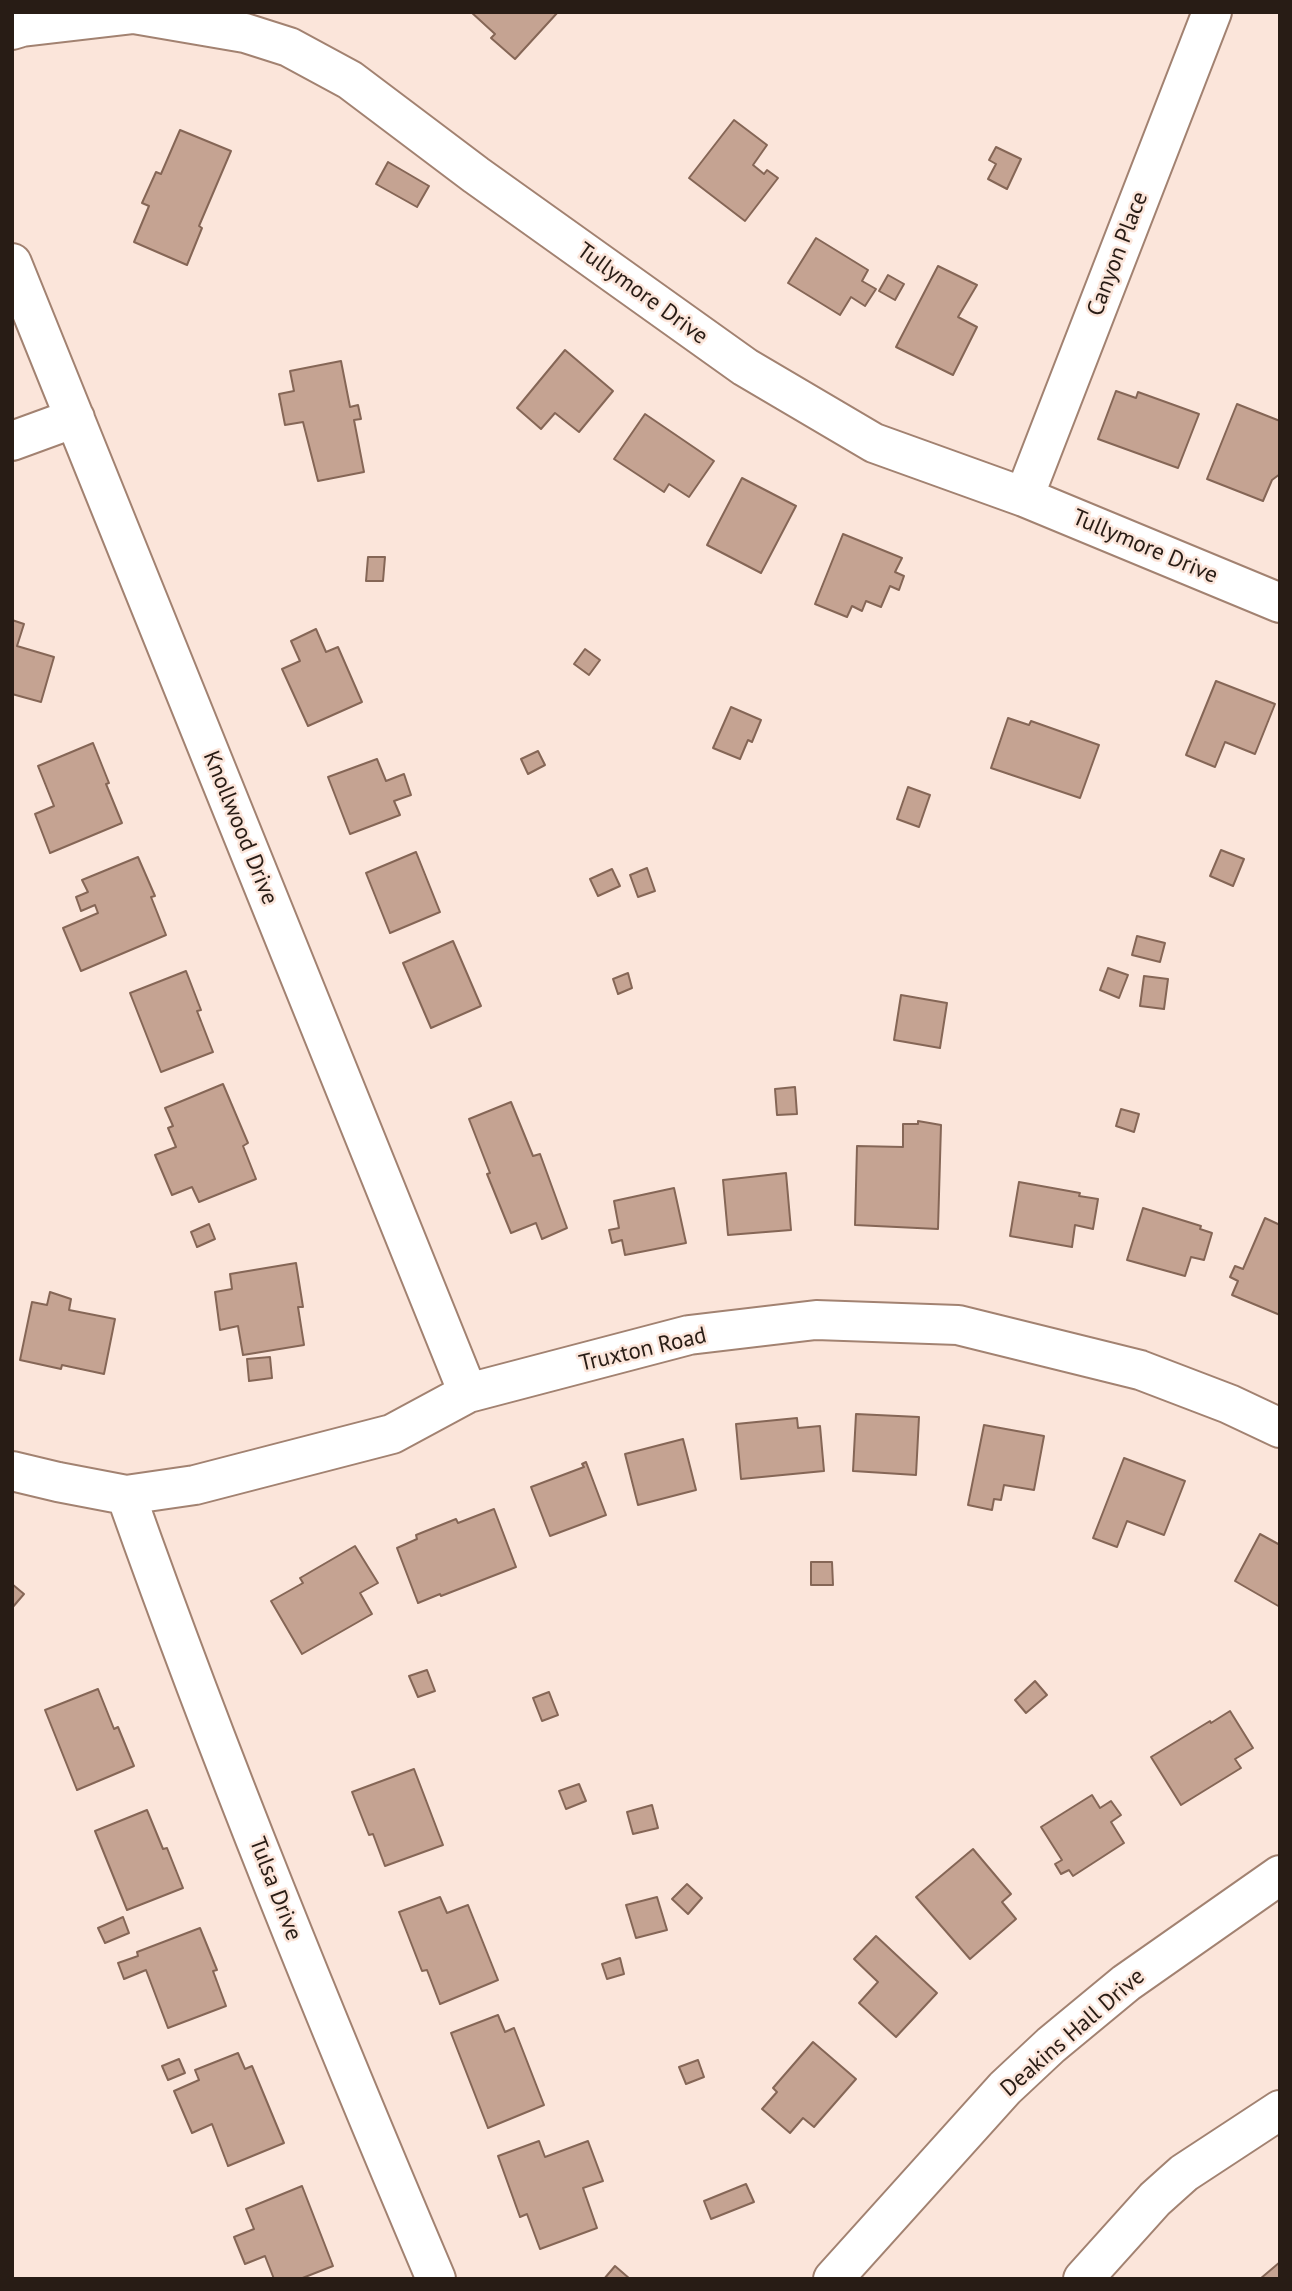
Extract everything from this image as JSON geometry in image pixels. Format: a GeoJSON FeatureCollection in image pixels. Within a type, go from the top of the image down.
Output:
{"type":"FeatureCollection","features":[{"type":"Feature","properties":{"kind":"street","name":"Canyon Place"},"geometry":{"type":"LineString","coordinates":[[1024,496],[1212,12]]}},
{"type":"Feature","properties":{"kind":"street","name":"Tullymore Drive"},"geometry":{"type":"LineString","coordinates":[[12,30],[134,14],[245,33],[289,47],[350,80],[476,175],[745,368],[874,443],[1024,496],[1280,603]]}},
{"type":"Feature","properties":{"kind":"street","name":"Knollwood Drive"},"geometry":{"type":"LineString","coordinates":[[12,263],[468,1393]]}},
{"type":"Feature","properties":{"kind":"street"},"geometry":{"type":"LineString","coordinates":[[12,441],[75,418]]}},
{"type":"Feature","properties":{"kind":"street","name":"Truxton Road"},"geometry":{"type":"LineString","coordinates":[[12,1471],[126,1494],[195,1485],[392,1434],[468,1393],[690,1335],[816,1320],[958,1325],[1140,1370],[1229,1404],[1280,1428]]}},
{"type":"Feature","properties":{"kind":"street","name":"Tulsa Drive"},"geometry":{"type":"LineString","coordinates":[[126,1494],[179,1643],[328,2023],[436,2279]]}},
{"type":"Feature","properties":{"kind":"street","name":"Deakins Hall Drive"},"geometry":{"type":"LineString","coordinates":[[833,2279],[1005,2088],[1051,2045],[1126,1983],[1280,1875]]}},
{"type":"Feature","properties":{"kind":"street"},"geometry":{"type":"LineString","coordinates":[[1083,2279],[1155,2199],[1184,2173],[1280,2110]]}},
{"type":"Feature","properties":{"kind":"building"},"geometry":{"type":"Polygon","coordinates":[[[471,12],[558,12],[515,59],[491,38],[495,34],[471,12]]]}},
{"type":"Feature","properties":{"kind":"building"},"geometry":{"type":"Polygon","coordinates":[[[734,120],[767,145],[753,165],[764,174],[767,170],[778,178],[745,221],[689,178],[734,120]]]}},
{"type":"Feature","properties":{"kind":"building"},"geometry":{"type":"Polygon","coordinates":[[[180,130],[231,151],[199,226],[202,228],[187,265],[134,242],[149,206],[142,203],[156,172],[161,174],[180,130]]]}},
{"type":"Feature","properties":{"kind":"building"},"geometry":{"type":"Polygon","coordinates":[[[996,147],[1021,159],[1007,189],[988,179],[996,164],[989,160],[996,147]]]}},
{"type":"Feature","properties":{"kind":"building"},"geometry":{"type":"Polygon","coordinates":[[[388,162],[429,186],[417,207],[376,184],[388,162]]]}},
{"type":"Feature","properties":{"kind":"building"},"geometry":{"type":"Polygon","coordinates":[[[816,238],[868,270],[862,281],[876,289],[865,306],[851,297],[840,315],[788,283],[816,238]]]}},
{"type":"Feature","properties":{"kind":"building"},"geometry":{"type":"Polygon","coordinates":[[[938,266],[977,285],[958,317],[977,327],[953,375],[896,347],[938,266]]]}},
{"type":"Feature","properties":{"kind":"building"},"geometry":{"type":"Polygon","coordinates":[[[888,275],[904,284],[895,300],[879,291],[888,275]]]}},
{"type":"Feature","properties":{"kind":"building"},"geometry":{"type":"Polygon","coordinates":[[[565,350],[613,391],[579,432],[555,413],[541,429],[517,408],[565,350]]]}},
{"type":"Feature","properties":{"kind":"building"},"geometry":{"type":"Polygon","coordinates":[[[341,361],[350,407],[358,405],[361,419],[354,420],[364,472],[318,481],[303,422],[285,425],[279,394],[294,391],[290,371],[341,361]]]}},
{"type":"Feature","properties":{"kind":"building"},"geometry":{"type":"Polygon","coordinates":[[[1116,391],[1136,398],[1138,392],[1199,414],[1178,468],[1098,439],[1116,391]]]}},
{"type":"Feature","properties":{"kind":"building"},"geometry":{"type":"Polygon","coordinates":[[[1237,404],[1280,421],[1280,474],[1272,480],[1263,501],[1207,479],[1237,404]]]}},
{"type":"Feature","properties":{"kind":"building"},"geometry":{"type":"Polygon","coordinates":[[[645,414],[714,461],[689,497],[669,484],[664,492],[614,459],[645,414]]]}},
{"type":"Feature","properties":{"kind":"building"},"geometry":{"type":"Polygon","coordinates":[[[742,478],[796,506],[761,573],[707,545],[742,478]]]}},
{"type":"Feature","properties":{"kind":"building"},"geometry":{"type":"Polygon","coordinates":[[[843,534],[902,558],[895,572],[904,576],[899,590],[890,586],[881,607],[866,601],[862,611],[852,606],[847,617],[815,604],[843,534]]]}},
{"type":"Feature","properties":{"kind":"building"},"geometry":{"type":"Polygon","coordinates":[[[368,557],[385,557],[383,581],[366,581],[368,557]]]}},
{"type":"Feature","properties":{"kind":"building"},"geometry":{"type":"Polygon","coordinates":[[[12,620],[24,624],[17,646],[54,657],[41,702],[12,694],[12,620]]]}},
{"type":"Feature","properties":{"kind":"building"},"geometry":{"type":"Polygon","coordinates":[[[316,629],[326,652],[338,647],[362,702],[308,726],[282,669],[300,661],[291,641],[316,629]]]}},
{"type":"Feature","properties":{"kind":"building"},"geometry":{"type":"Polygon","coordinates":[[[585,649],[600,660],[589,675],[574,664],[585,649]]]}},
{"type":"Feature","properties":{"kind":"building"},"geometry":{"type":"Polygon","coordinates":[[[1216,681],[1275,704],[1255,754],[1225,742],[1215,767],[1186,755],[1216,681]]]}},
{"type":"Feature","properties":{"kind":"building"},"geometry":{"type":"Polygon","coordinates":[[[731,707],[761,720],[752,742],[748,740],[740,759],[713,748],[731,707]]]}},
{"type":"Feature","properties":{"kind":"building"},"geometry":{"type":"Polygon","coordinates":[[[1008,718],[1029,725],[1031,721],[1099,745],[1080,798],[991,768],[1008,718]]]}},
{"type":"Feature","properties":{"kind":"building"},"geometry":{"type":"Polygon","coordinates":[[[93,743],[122,823],[50,853],[35,814],[54,806],[38,766],[93,743]]]}},
{"type":"Feature","properties":{"kind":"building"},"geometry":{"type":"Polygon","coordinates":[[[538,751],[545,765],[528,774],[521,759],[538,751]]]}},
{"type":"Feature","properties":{"kind":"building"},"geometry":{"type":"Polygon","coordinates":[[[377,759],[386,781],[404,774],[411,795],[394,801],[400,815],[350,834],[328,777],[377,759]]]}},
{"type":"Feature","properties":{"kind":"building"},"geometry":{"type":"Polygon","coordinates":[[[908,787],[930,795],[919,827],[897,819],[908,787]]]}},
{"type":"Feature","properties":{"kind":"building"},"geometry":{"type":"Polygon","coordinates":[[[1221,850],[1244,859],[1233,886],[1210,876],[1221,850]]]}},
{"type":"Feature","properties":{"kind":"building"},"geometry":{"type":"Polygon","coordinates":[[[416,852],[440,912],[390,933],[366,873],[416,852]]]}},
{"type":"Feature","properties":{"kind":"building"},"geometry":{"type":"Polygon","coordinates":[[[138,857],[155,896],[151,897],[166,935],[81,971],[63,928],[98,913],[95,905],[81,911],[76,897],[88,892],[82,880],[138,857]]]}},
{"type":"Feature","properties":{"kind":"building"},"geometry":{"type":"Polygon","coordinates":[[[647,868],[655,891],[638,897],[630,875],[647,868]]]}},
{"type":"Feature","properties":{"kind":"building"},"geometry":{"type":"Polygon","coordinates":[[[612,869],[620,886],[598,896],[590,879],[612,869]]]}},
{"type":"Feature","properties":{"kind":"building"},"geometry":{"type":"Polygon","coordinates":[[[1137,936],[1165,943],[1160,962],[1132,955],[1137,936]]]}},
{"type":"Feature","properties":{"kind":"building"},"geometry":{"type":"Polygon","coordinates":[[[453,941],[481,1006],[431,1028],[403,963],[453,941]]]}},
{"type":"Feature","properties":{"kind":"building"},"geometry":{"type":"Polygon","coordinates":[[[1108,968],[1128,975],[1119,998],[1100,990],[1108,968]]]}},
{"type":"Feature","properties":{"kind":"building"},"geometry":{"type":"Polygon","coordinates":[[[186,971],[201,1010],[197,1011],[213,1052],[161,1072],[130,993],[186,971]]]}},
{"type":"Feature","properties":{"kind":"building"},"geometry":{"type":"Polygon","coordinates":[[[628,973],[632,988],[618,994],[613,979],[628,973]]]}},
{"type":"Feature","properties":{"kind":"building"},"geometry":{"type":"Polygon","coordinates":[[[1144,976],[1168,979],[1164,1009],[1140,1006],[1144,976]]]}},
{"type":"Feature","properties":{"kind":"building"},"geometry":{"type":"Polygon","coordinates":[[[901,995],[947,1003],[940,1048],[894,1040],[901,995]]]}},
{"type":"Feature","properties":{"kind":"building"},"geometry":{"type":"Polygon","coordinates":[[[223,1084],[248,1143],[243,1146],[256,1179],[199,1202],[192,1187],[172,1195],[155,1155],[176,1147],[168,1128],[173,1126],[165,1108],[223,1084]]]}},
{"type":"Feature","properties":{"kind":"building"},"geometry":{"type":"Polygon","coordinates":[[[795,1087],[797,1114],[777,1115],[775,1089],[795,1087]]]}},
{"type":"Feature","properties":{"kind":"building"},"geometry":{"type":"Polygon","coordinates":[[[511,1102],[533,1156],[540,1154],[567,1228],[542,1239],[536,1223],[511,1233],[487,1174],[490,1173],[469,1119],[511,1102]]]}},
{"type":"Feature","properties":{"kind":"building"},"geometry":{"type":"Polygon","coordinates":[[[1121,1109],[1139,1114],[1134,1132],[1116,1126],[1121,1109]]]}},
{"type":"Feature","properties":{"kind":"building"},"geometry":{"type":"Polygon","coordinates":[[[918,1121],[941,1125],[938,1229],[855,1225],[857,1146],[903,1147],[903,1124],[918,1124],[918,1121]]]}},
{"type":"Feature","properties":{"kind":"building"},"geometry":{"type":"Polygon","coordinates":[[[786,1173],[791,1230],[728,1235],[723,1180],[786,1173]]]}},
{"type":"Feature","properties":{"kind":"building"},"geometry":{"type":"Polygon","coordinates":[[[1019,1182],[1098,1199],[1093,1229],[1075,1225],[1072,1247],[1010,1236],[1019,1182]]]}},
{"type":"Feature","properties":{"kind":"building"},"geometry":{"type":"Polygon","coordinates":[[[674,1188],[686,1243],[625,1255],[622,1240],[612,1243],[609,1230],[619,1228],[614,1201],[674,1188]]]}},
{"type":"Feature","properties":{"kind":"building"},"geometry":{"type":"Polygon","coordinates":[[[1143,1208],[1201,1226],[1200,1229],[1212,1233],[1204,1260],[1191,1257],[1185,1276],[1127,1260],[1143,1208]]]}},
{"type":"Feature","properties":{"kind":"building"},"geometry":{"type":"Polygon","coordinates":[[[1265,1218],[1280,1225],[1280,1315],[1232,1295],[1238,1281],[1230,1277],[1235,1266],[1243,1269],[1265,1218]]]}},
{"type":"Feature","properties":{"kind":"building"},"geometry":{"type":"Polygon","coordinates":[[[209,1224],[215,1239],[197,1247],[191,1232],[209,1224]]]}},
{"type":"Feature","properties":{"kind":"building"},"geometry":{"type":"Polygon","coordinates":[[[296,1263],[303,1307],[298,1307],[304,1345],[243,1355],[238,1326],[220,1330],[215,1292],[232,1289],[230,1274],[296,1263]]]}},
{"type":"Feature","properties":{"kind":"building"},"geometry":{"type":"Polygon","coordinates":[[[50,1292],[71,1299],[69,1310],[115,1319],[104,1374],[62,1365],[61,1369],[20,1360],[32,1302],[47,1305],[50,1292]]]}},
{"type":"Feature","properties":{"kind":"building"},"geometry":{"type":"Polygon","coordinates":[[[270,1357],[272,1378],[249,1381],[247,1359],[270,1357]]]}},
{"type":"Feature","properties":{"kind":"building"},"geometry":{"type":"Polygon","coordinates":[[[856,1414],[919,1417],[916,1475],[853,1471],[856,1414]]]}},
{"type":"Feature","properties":{"kind":"building"},"geometry":{"type":"Polygon","coordinates":[[[797,1418],[798,1428],[820,1426],[824,1471],[741,1479],[736,1424],[797,1418]]]}},
{"type":"Feature","properties":{"kind":"building"},"geometry":{"type":"Polygon","coordinates":[[[984,1425],[1044,1436],[1034,1490],[1004,1485],[1001,1500],[994,1499],[992,1510],[968,1505],[984,1425]]]}},
{"type":"Feature","properties":{"kind":"building"},"geometry":{"type":"Polygon","coordinates":[[[683,1439],[696,1490],[638,1505],[625,1454],[683,1439]]]}},
{"type":"Feature","properties":{"kind":"building"},"geometry":{"type":"Polygon","coordinates":[[[1124,1458],[1185,1481],[1164,1535],[1127,1521],[1117,1547],[1093,1538],[1124,1458]]]}},
{"type":"Feature","properties":{"kind":"building"},"geometry":{"type":"Polygon","coordinates":[[[586,1462],[606,1515],[550,1536],[531,1487],[584,1467],[582,1464],[586,1462]]]}},
{"type":"Feature","properties":{"kind":"building"},"geometry":{"type":"Polygon","coordinates":[[[494,1509],[516,1567],[418,1603],[397,1548],[417,1539],[416,1535],[456,1519],[458,1523],[494,1509]]]}},
{"type":"Feature","properties":{"kind":"building"},"geometry":{"type":"Polygon","coordinates":[[[1260,1534],[1280,1545],[1280,1607],[1235,1581],[1260,1534]]]}},
{"type":"Feature","properties":{"kind":"building"},"geometry":{"type":"Polygon","coordinates":[[[355,1546],[378,1583],[360,1593],[372,1614],[302,1654],[271,1601],[303,1583],[300,1578],[355,1546]]]}},
{"type":"Feature","properties":{"kind":"building"},"geometry":{"type":"Polygon","coordinates":[[[811,1562],[832,1562],[833,1585],[811,1585],[811,1562]]]}},
{"type":"Feature","properties":{"kind":"building"},"geometry":{"type":"Polygon","coordinates":[[[12,1584],[24,1594],[12,1608],[12,1584]]]}},
{"type":"Feature","properties":{"kind":"building"},"geometry":{"type":"Polygon","coordinates":[[[427,1670],[435,1691],[418,1697],[409,1676],[427,1670]]]}},
{"type":"Feature","properties":{"kind":"building"},"geometry":{"type":"Polygon","coordinates":[[[1035,1681],[1047,1695],[1026,1713],[1015,1700],[1035,1681]]]}},
{"type":"Feature","properties":{"kind":"building"},"geometry":{"type":"Polygon","coordinates":[[[98,1689],[114,1729],[118,1727],[134,1766],[77,1790],[45,1710],[98,1689]]]}},
{"type":"Feature","properties":{"kind":"building"},"geometry":{"type":"Polygon","coordinates":[[[549,1692],[558,1715],[542,1721],[533,1698],[549,1692]]]}},
{"type":"Feature","properties":{"kind":"building"},"geometry":{"type":"Polygon","coordinates":[[[1230,1711],[1253,1748],[1235,1759],[1241,1768],[1181,1805],[1151,1757],[1230,1711]]]}},
{"type":"Feature","properties":{"kind":"building"},"geometry":{"type":"Polygon","coordinates":[[[414,1769],[443,1845],[385,1866],[352,1792],[414,1769]]]}},
{"type":"Feature","properties":{"kind":"building"},"geometry":{"type":"Polygon","coordinates":[[[579,1784],[586,1801],[566,1809],[559,1791],[579,1784]]]}},
{"type":"Feature","properties":{"kind":"building"},"geometry":{"type":"Polygon","coordinates":[[[1092,1795],[1100,1808],[1111,1801],[1121,1815],[1111,1822],[1124,1843],[1073,1876],[1069,1870],[1061,1874],[1055,1864],[1062,1860],[1041,1827],[1092,1795]]]}},
{"type":"Feature","properties":{"kind":"building"},"geometry":{"type":"Polygon","coordinates":[[[652,1805],[658,1828],[633,1834],[627,1812],[652,1805]]]}},
{"type":"Feature","properties":{"kind":"building"},"geometry":{"type":"Polygon","coordinates":[[[147,1810],[163,1849],[167,1848],[183,1888],[127,1910],[95,1831],[147,1810]]]}},
{"type":"Feature","properties":{"kind":"building"},"geometry":{"type":"Polygon","coordinates":[[[973,1849],[1011,1894],[1002,1902],[1016,1919],[970,1959],[916,1897],[973,1849]]]}},
{"type":"Feature","properties":{"kind":"building"},"geometry":{"type":"Polygon","coordinates":[[[687,1884],[702,1898],[688,1914],[672,1899],[687,1884]]]}},
{"type":"Feature","properties":{"kind":"building"},"geometry":{"type":"Polygon","coordinates":[[[440,1897],[447,1913],[468,1905],[498,1980],[440,2004],[427,1970],[422,1971],[399,1912],[440,1897]]]}},
{"type":"Feature","properties":{"kind":"building"},"geometry":{"type":"Polygon","coordinates":[[[657,1897],[667,1930],[636,1938],[626,1905],[657,1897]]]}},
{"type":"Feature","properties":{"kind":"building"},"geometry":{"type":"Polygon","coordinates":[[[123,1917],[129,1933],[105,1943],[98,1928],[123,1917]]]}},
{"type":"Feature","properties":{"kind":"building"},"geometry":{"type":"Polygon","coordinates":[[[200,1928],[217,1970],[213,1971],[226,2006],[168,2028],[146,1970],[124,1979],[118,1963],[138,1956],[137,1952],[200,1928]]]}},
{"type":"Feature","properties":{"kind":"building"},"geometry":{"type":"Polygon","coordinates":[[[876,1936],[937,1993],[896,2037],[859,2003],[878,1982],[854,1959],[876,1936]]]}},
{"type":"Feature","properties":{"kind":"building"},"geometry":{"type":"Polygon","coordinates":[[[620,1958],[624,1974],[607,1979],[602,1964],[620,1958]]]}},
{"type":"Feature","properties":{"kind":"building"},"geometry":{"type":"Polygon","coordinates":[[[498,2015],[505,2032],[514,2028],[544,2105],[488,2128],[451,2033],[498,2015]]]}},
{"type":"Feature","properties":{"kind":"building"},"geometry":{"type":"Polygon","coordinates":[[[813,2042],[856,2079],[814,2127],[803,2118],[790,2133],[762,2109],[777,2092],[773,2088],[813,2042]]]}},
{"type":"Feature","properties":{"kind":"building"},"geometry":{"type":"Polygon","coordinates":[[[238,2053],[245,2069],[252,2066],[284,2143],[228,2166],[212,2124],[192,2133],[174,2091],[199,2080],[195,2070],[238,2053]]]}},
{"type":"Feature","properties":{"kind":"building"},"geometry":{"type":"Polygon","coordinates":[[[179,2059],[185,2073],[168,2080],[162,2066],[179,2059]]]}},
{"type":"Feature","properties":{"kind":"building"},"geometry":{"type":"Polygon","coordinates":[[[698,2060],[704,2077],[686,2084],[679,2067],[698,2060]]]}},
{"type":"Feature","properties":{"kind":"building"},"geometry":{"type":"Polygon","coordinates":[[[539,2141],[545,2157],[588,2141],[603,2181],[583,2188],[597,2228],[540,2249],[527,2214],[520,2217],[498,2156],[539,2141]]]}},
{"type":"Feature","properties":{"kind":"building"},"geometry":{"type":"Polygon","coordinates":[[[746,2184],[754,2202],[711,2219],[704,2201],[746,2184]]]}},
{"type":"Feature","properties":{"kind":"building"},"geometry":{"type":"Polygon","coordinates":[[[302,2186],[333,2266],[300,2279],[274,2279],[265,2256],[245,2264],[234,2237],[254,2229],[246,2209],[302,2186]]]}},
{"type":"Feature","properties":{"kind":"building"},"geometry":{"type":"Polygon","coordinates":[[[1280,2262],[1280,2279],[1260,2279],[1280,2262]]]}},
{"type":"Feature","properties":{"kind":"building"},"geometry":{"type":"Polygon","coordinates":[[[615,2266],[630,2279],[604,2279],[615,2266]]]}}]}
